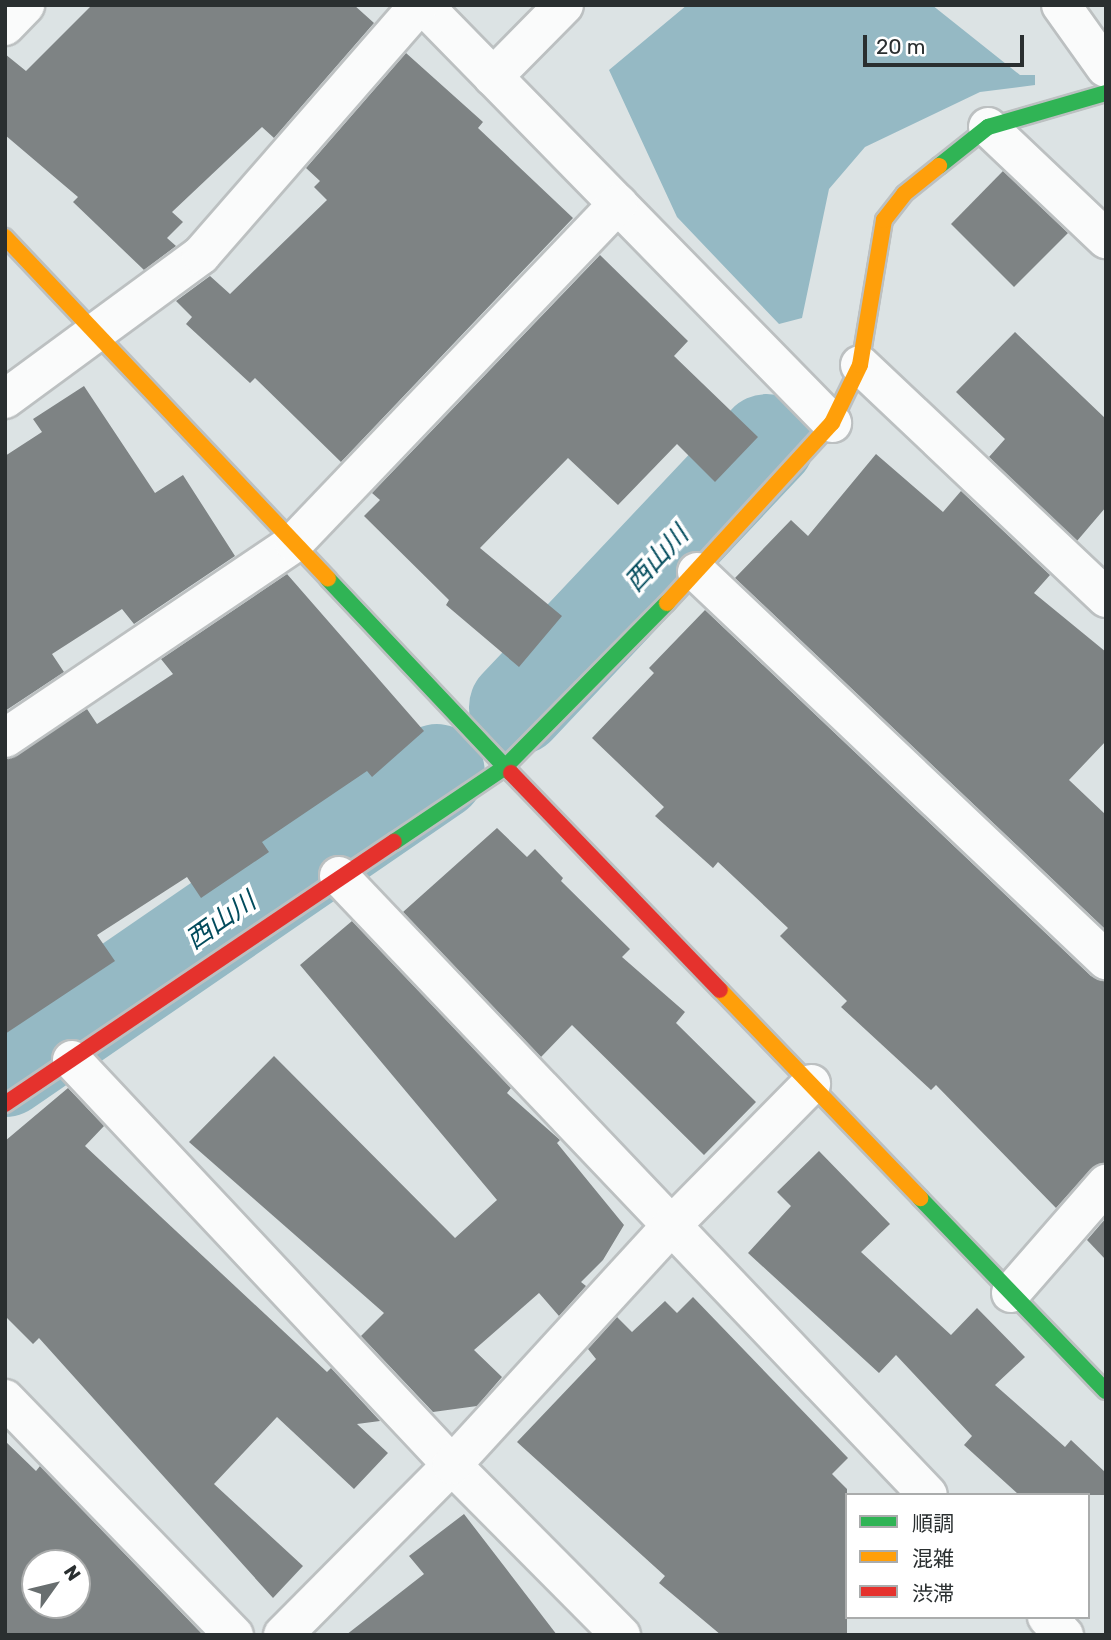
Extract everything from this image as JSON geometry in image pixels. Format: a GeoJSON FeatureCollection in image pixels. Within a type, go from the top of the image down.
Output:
{"type":"FeatureCollection","features":[{"type":"Feature","properties":{"kind":"street"},"geometry":{"type":"LineString","coordinates":[[5,26],[24,5]]}},
{"type":"Feature","properties":{"kind":"street"},"geometry":{"type":"LineString","coordinates":[[5,399],[99,334],[201,255],[421,5],[832,424]]}},
{"type":"Feature","properties":{"kind":"street"},"geometry":{"type":"LineString","coordinates":[[493,77],[564,5]]}},
{"type":"Feature","properties":{"kind":"street"},"geometry":{"type":"LineString","coordinates":[[1061,5],[1106,68]]}},
{"type":"Feature","properties":{"kind":"street"},"geometry":{"type":"LineString","coordinates":[[5,1104],[339,876],[505,767],[697,572],[832,424],[860,365],[884,220],[904,194],[988,127],[1106,93]]}},
{"type":"Feature","properties":{"kind":"street"},"geometry":{"type":"LineString","coordinates":[[988,127],[1106,239]]}},
{"type":"Feature","properties":{"kind":"street"},"geometry":{"type":"LineString","coordinates":[[5,738],[294,543],[618,204]]}},
{"type":"Feature","properties":{"kind":"street"},"geometry":{"type":"LineString","coordinates":[[5,237],[505,767],[1106,1391]]}},
{"type":"Feature","properties":{"kind":"street"},"geometry":{"type":"LineString","coordinates":[[860,365],[1106,598]]}},
{"type":"Feature","properties":{"kind":"street"},"geometry":{"type":"LineString","coordinates":[[697,572],[1106,960]]}},
{"type":"Feature","properties":{"kind":"street"},"geometry":{"type":"LineString","coordinates":[[339,876],[670,1227],[926,1493]]}},
{"type":"Feature","properties":{"kind":"street"},"geometry":{"type":"LineString","coordinates":[[72,1060],[452,1465],[621,1635]]}},
{"type":"Feature","properties":{"kind":"street"},"geometry":{"type":"LineString","coordinates":[[283,1635],[452,1465],[670,1227],[811,1084]]}},
{"type":"Feature","properties":{"kind":"street"},"geometry":{"type":"LineString","coordinates":[[1010,1293],[1106,1184]]}},
{"type":"Feature","properties":{"kind":"street"},"geometry":{"type":"LineString","coordinates":[[5,1399],[234,1635]]}},
{"type":"Feature","properties":{"kind":"street"},"geometry":{"type":"LineString","coordinates":[[1049,1619],[1064,1635]]}},
{"type":"Feature","properties":{"kind":"water"},"geometry":{"type":"Polygon","coordinates":[[[687,5],[932,5],[1020,75],[1035,75],[1035,85],[980,92],[865,147],[829,189],[802,318],[779,324],[677,217],[609,70],[687,5]]]}},
{"type":"Feature","properties":{"kind":"building"},"geometry":{"type":"Polygon","coordinates":[[[92,5],[354,5],[374,23],[274,138],[262,127],[172,212],[183,222],[167,238],[176,246],[144,270],[73,202],[78,197],[5,135],[5,54],[26,71],[92,5]]]}},
{"type":"Feature","properties":{"kind":"building"},"geometry":{"type":"Polygon","coordinates":[[[406,53],[483,122],[478,128],[573,218],[341,462],[255,378],[250,383],[186,324],[192,317],[176,301],[210,276],[230,294],[327,200],[314,187],[320,181],[306,168],[406,53]]]}},
{"type":"Feature","properties":{"kind":"building"},"geometry":{"type":"Polygon","coordinates":[[[1003,171],[1068,233],[1014,287],[951,224],[1003,171]]]}},
{"type":"Feature","properties":{"kind":"building"},"geometry":{"type":"Polygon","coordinates":[[[600,255],[688,341],[674,356],[758,437],[715,482],[677,444],[618,505],[568,458],[480,548],[562,616],[519,667],[446,605],[449,600],[364,516],[380,500],[372,493],[600,255]]]}},
{"type":"Feature","properties":{"kind":"building"},"geometry":{"type":"Polygon","coordinates":[[[1015,332],[1106,419],[1106,507],[1077,541],[989,457],[1005,439],[956,392],[1015,332]]]}},
{"type":"Feature","properties":{"kind":"building"},"geometry":{"type":"Polygon","coordinates":[[[84,386],[155,493],[183,475],[235,556],[134,624],[122,609],[52,654],[64,672],[5,711],[5,456],[42,432],[33,419],[84,386]]]}},
{"type":"Feature","properties":{"kind":"building"},"geometry":{"type":"Polygon","coordinates":[[[876,454],[943,512],[961,491],[1050,575],[1034,593],[1106,652],[1106,741],[1069,780],[1106,815],[1106,930],[735,578],[791,520],[808,536],[876,454]]]}},
{"type":"Feature","properties":{"kind":"building"},"geometry":{"type":"Polygon","coordinates":[[[287,574],[424,731],[372,777],[367,771],[262,842],[269,852],[201,898],[187,877],[97,935],[115,961],[5,1034],[5,760],[87,709],[97,724],[173,674],[161,659],[287,574]]]}},
{"type":"Feature","properties":{"kind":"building"},"geometry":{"type":"Polygon","coordinates":[[[705,610],[1091,976],[1106,981],[1106,1163],[1090,1170],[1056,1208],[936,1085],[931,1090],[841,1007],[847,1001],[780,936],[788,928],[718,862],[713,868],[655,816],[664,807],[592,738],[654,673],[649,668],[705,610]]]}},
{"type":"Feature","properties":{"kind":"building"},"geometry":{"type":"Polygon","coordinates":[[[497,828],[527,857],[535,849],[563,878],[561,881],[630,949],[622,957],[685,1012],[676,1023],[756,1102],[704,1155],[572,1025],[541,1057],[403,912],[497,828]]]}},
{"type":"Feature","properties":{"kind":"building"},"geometry":{"type":"Polygon","coordinates":[[[352,921],[511,1088],[507,1093],[560,1140],[557,1143],[624,1225],[603,1260],[581,1282],[586,1286],[559,1316],[539,1293],[474,1350],[502,1377],[477,1406],[433,1412],[361,1336],[384,1313],[189,1142],[274,1056],[455,1238],[497,1200],[300,965],[352,921]]]}},
{"type":"Feature","properties":{"kind":"building"},"geometry":{"type":"Polygon","coordinates":[[[68,1088],[104,1126],[85,1146],[327,1372],[331,1368],[380,1421],[357,1424],[388,1453],[354,1489],[277,1417],[214,1484],[303,1566],[273,1598],[39,1338],[33,1344],[5,1316],[5,1141],[68,1088]]]}},
{"type":"Feature","properties":{"kind":"building"},"geometry":{"type":"Polygon","coordinates":[[[819,1151],[890,1224],[861,1252],[951,1335],[977,1308],[1025,1357],[995,1385],[1065,1447],[1071,1440],[1106,1473],[1106,1495],[1017,1493],[964,1445],[972,1436],[896,1355],[879,1373],[748,1253],[791,1206],[777,1192],[819,1151]]]}},
{"type":"Feature","properties":{"kind":"building"},"geometry":{"type":"Polygon","coordinates":[[[1106,1218],[1106,1260],[1087,1240],[1106,1218]]]}},
{"type":"Feature","properties":{"kind":"building"},"geometry":{"type":"Polygon","coordinates":[[[693,1297],[848,1458],[832,1474],[847,1489],[847,1635],[721,1635],[659,1583],[665,1576],[517,1442],[596,1359],[588,1349],[617,1317],[632,1332],[665,1301],[677,1313],[693,1297]]]}},
{"type":"Feature","properties":{"kind":"building"},"geometry":{"type":"Polygon","coordinates":[[[5,1441],[36,1471],[40,1466],[203,1635],[5,1635],[5,1441]]]}},
{"type":"Feature","properties":{"kind":"building"},"geometry":{"type":"Polygon","coordinates":[[[464,1514],[557,1635],[346,1635],[424,1574],[409,1556],[464,1514]]]}},
{"type":"Feature","properties":{"kind":"waterway","name":"西山川"},"geometry":{"type":"LineString","coordinates":[[517,707],[767,442]]}},
{"type":"Feature","properties":{"kind":"waterway","name":"西山川"},"geometry":{"type":"LineString","coordinates":[[5,1069],[437,772]]}},
{"type":"Feature","properties":{"kind":"traffic: fast"},"geometry":{"type":"LineString","coordinates":[[939,166],[988,127],[1106,93]]}},
{"type":"Feature","properties":{"kind":"traffic: fast"},"geometry":{"type":"LineString","coordinates":[[328,579],[511,773]]}},
{"type":"Feature","properties":{"kind":"traffic: fast"},"geometry":{"type":"LineString","coordinates":[[394,842],[505,767],[667,603]]}},
{"type":"Feature","properties":{"kind":"traffic: fast"},"geometry":{"type":"LineString","coordinates":[[920,1198],[1106,1391]]}},
{"type":"Feature","properties":{"kind":"traffic: slow"},"geometry":{"type":"LineString","coordinates":[[667,603],[832,423],[860,365],[884,220],[904,194],[939,166]]}},
{"type":"Feature","properties":{"kind":"traffic: slow"},"geometry":{"type":"LineString","coordinates":[[5,237],[328,579]]}},
{"type":"Feature","properties":{"kind":"traffic: slow"},"geometry":{"type":"LineString","coordinates":[[720,990],[920,1198]]}},
{"type":"Feature","properties":{"kind":"traffic: jam"},"geometry":{"type":"LineString","coordinates":[[511,773],[720,990]]}},
{"type":"Feature","properties":{"kind":"traffic: jam"},"geometry":{"type":"LineString","coordinates":[[5,1104],[394,842]]}}]}
